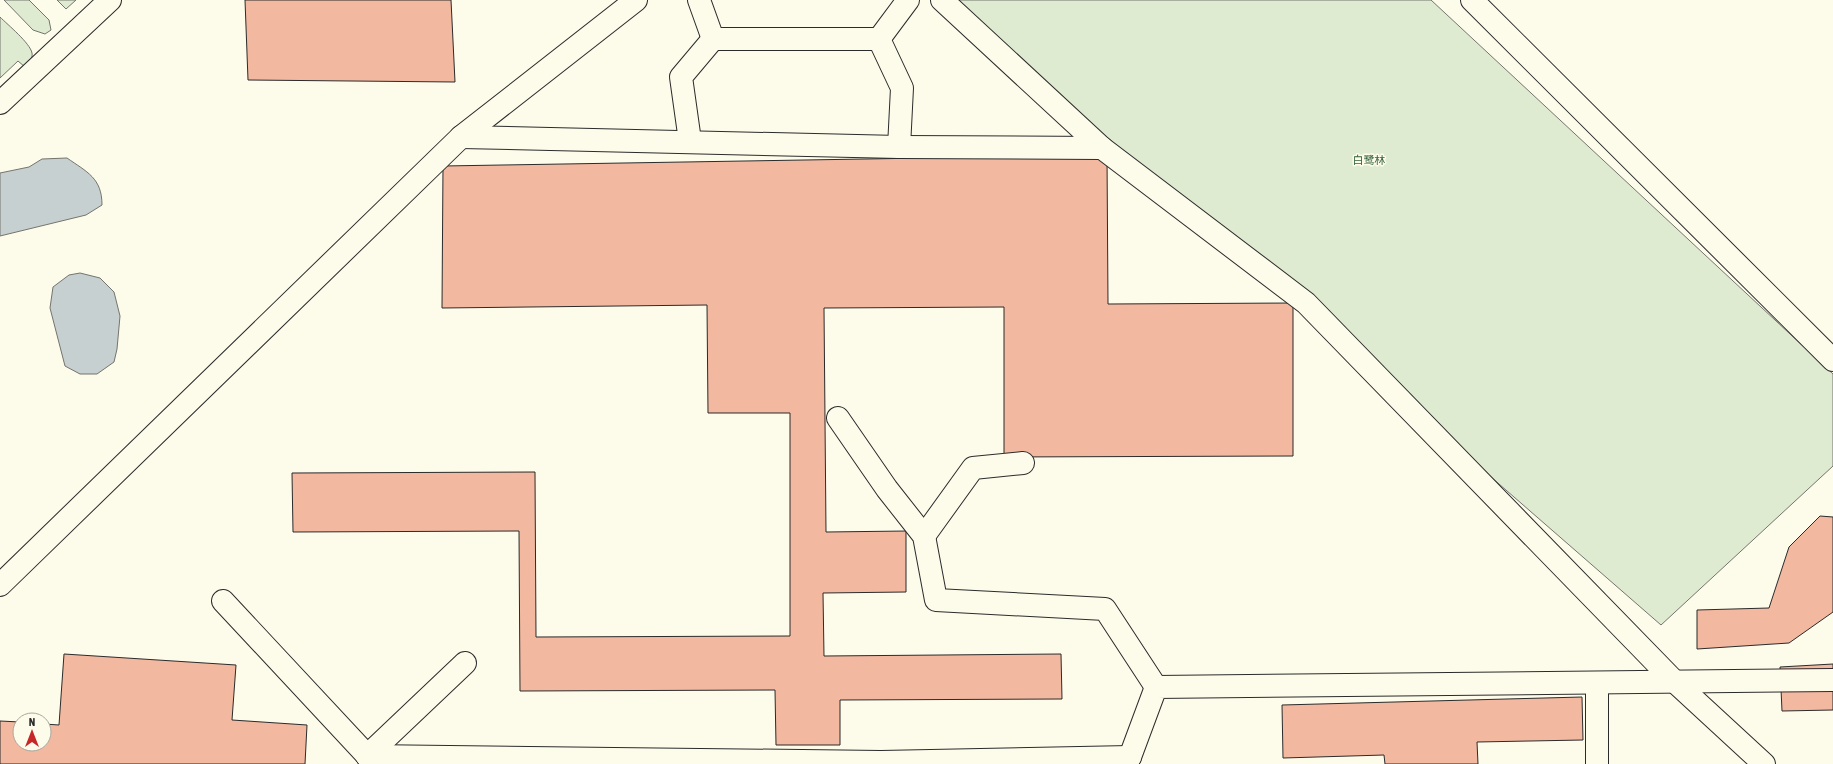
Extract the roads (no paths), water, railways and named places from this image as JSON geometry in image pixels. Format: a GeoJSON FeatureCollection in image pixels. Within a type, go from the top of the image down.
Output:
{"type":"FeatureCollection","features":[{"type":"Feature","properties":{"kind":"street"},"geometry":{"type":"LineString","coordinates":[[0,102],[110,0]]}},
{"type":"Feature","properties":{"kind":"street"},"geometry":{"type":"LineString","coordinates":[[0,586],[461,137],[636,0]]}},
{"type":"Feature","properties":{"kind":"street"},"geometry":{"type":"LineString","coordinates":[[699,0],[713,39]]}},
{"type":"Feature","properties":{"kind":"street"},"geometry":{"type":"LineString","coordinates":[[878,39],[908,0]]}},
{"type":"Feature","properties":{"kind":"street"},"geometry":{"type":"LineString","coordinates":[[942,0],[1102,148],[1306,303],[1676,682],[1764,764]]}},
{"type":"Feature","properties":{"kind":"street"},"geometry":{"type":"LineString","coordinates":[[1472,0],[1833,360]]}},
{"type":"Feature","properties":{"kind":"street"},"geometry":{"type":"LineString","coordinates":[[690,141],[681,77],[713,39],[878,39]]}},
{"type":"Feature","properties":{"kind":"street"},"geometry":{"type":"LineString","coordinates":[[878,39],[902,88],[899,147]]}},
{"type":"Feature","properties":{"kind":"street"},"geometry":{"type":"LineString","coordinates":[[461,137],[690,141],[899,147],[1102,148]]}},
{"type":"Feature","properties":{"kind":"street"},"geometry":{"type":"LineString","coordinates":[[838,418],[887,489],[924,536],[936,600],[1105,609],[1156,687]]}},
{"type":"Feature","properties":{"kind":"street"},"geometry":{"type":"LineString","coordinates":[[924,536],[973,468],[1023,463]]}},
{"type":"Feature","properties":{"kind":"street"},"geometry":{"type":"LineString","coordinates":[[223,601],[371,760],[881,762],[1133,760],[1156,687]]}},
{"type":"Feature","properties":{"kind":"street"},"geometry":{"type":"LineString","coordinates":[[371,760],[465,663]]}},
{"type":"Feature","properties":{"kind":"street"},"geometry":{"type":"LineString","coordinates":[[1156,687],[1833,680]]}},
{"type":"Feature","properties":{"kind":"street"},"geometry":{"type":"LineString","coordinates":[[1597,683],[1597,764]]}},
{"type":"Feature","properties":{"kind":"park label","name":"白鹭林"},"geometry":{"type":"Point","coordinates":[1369,160]}}]}
